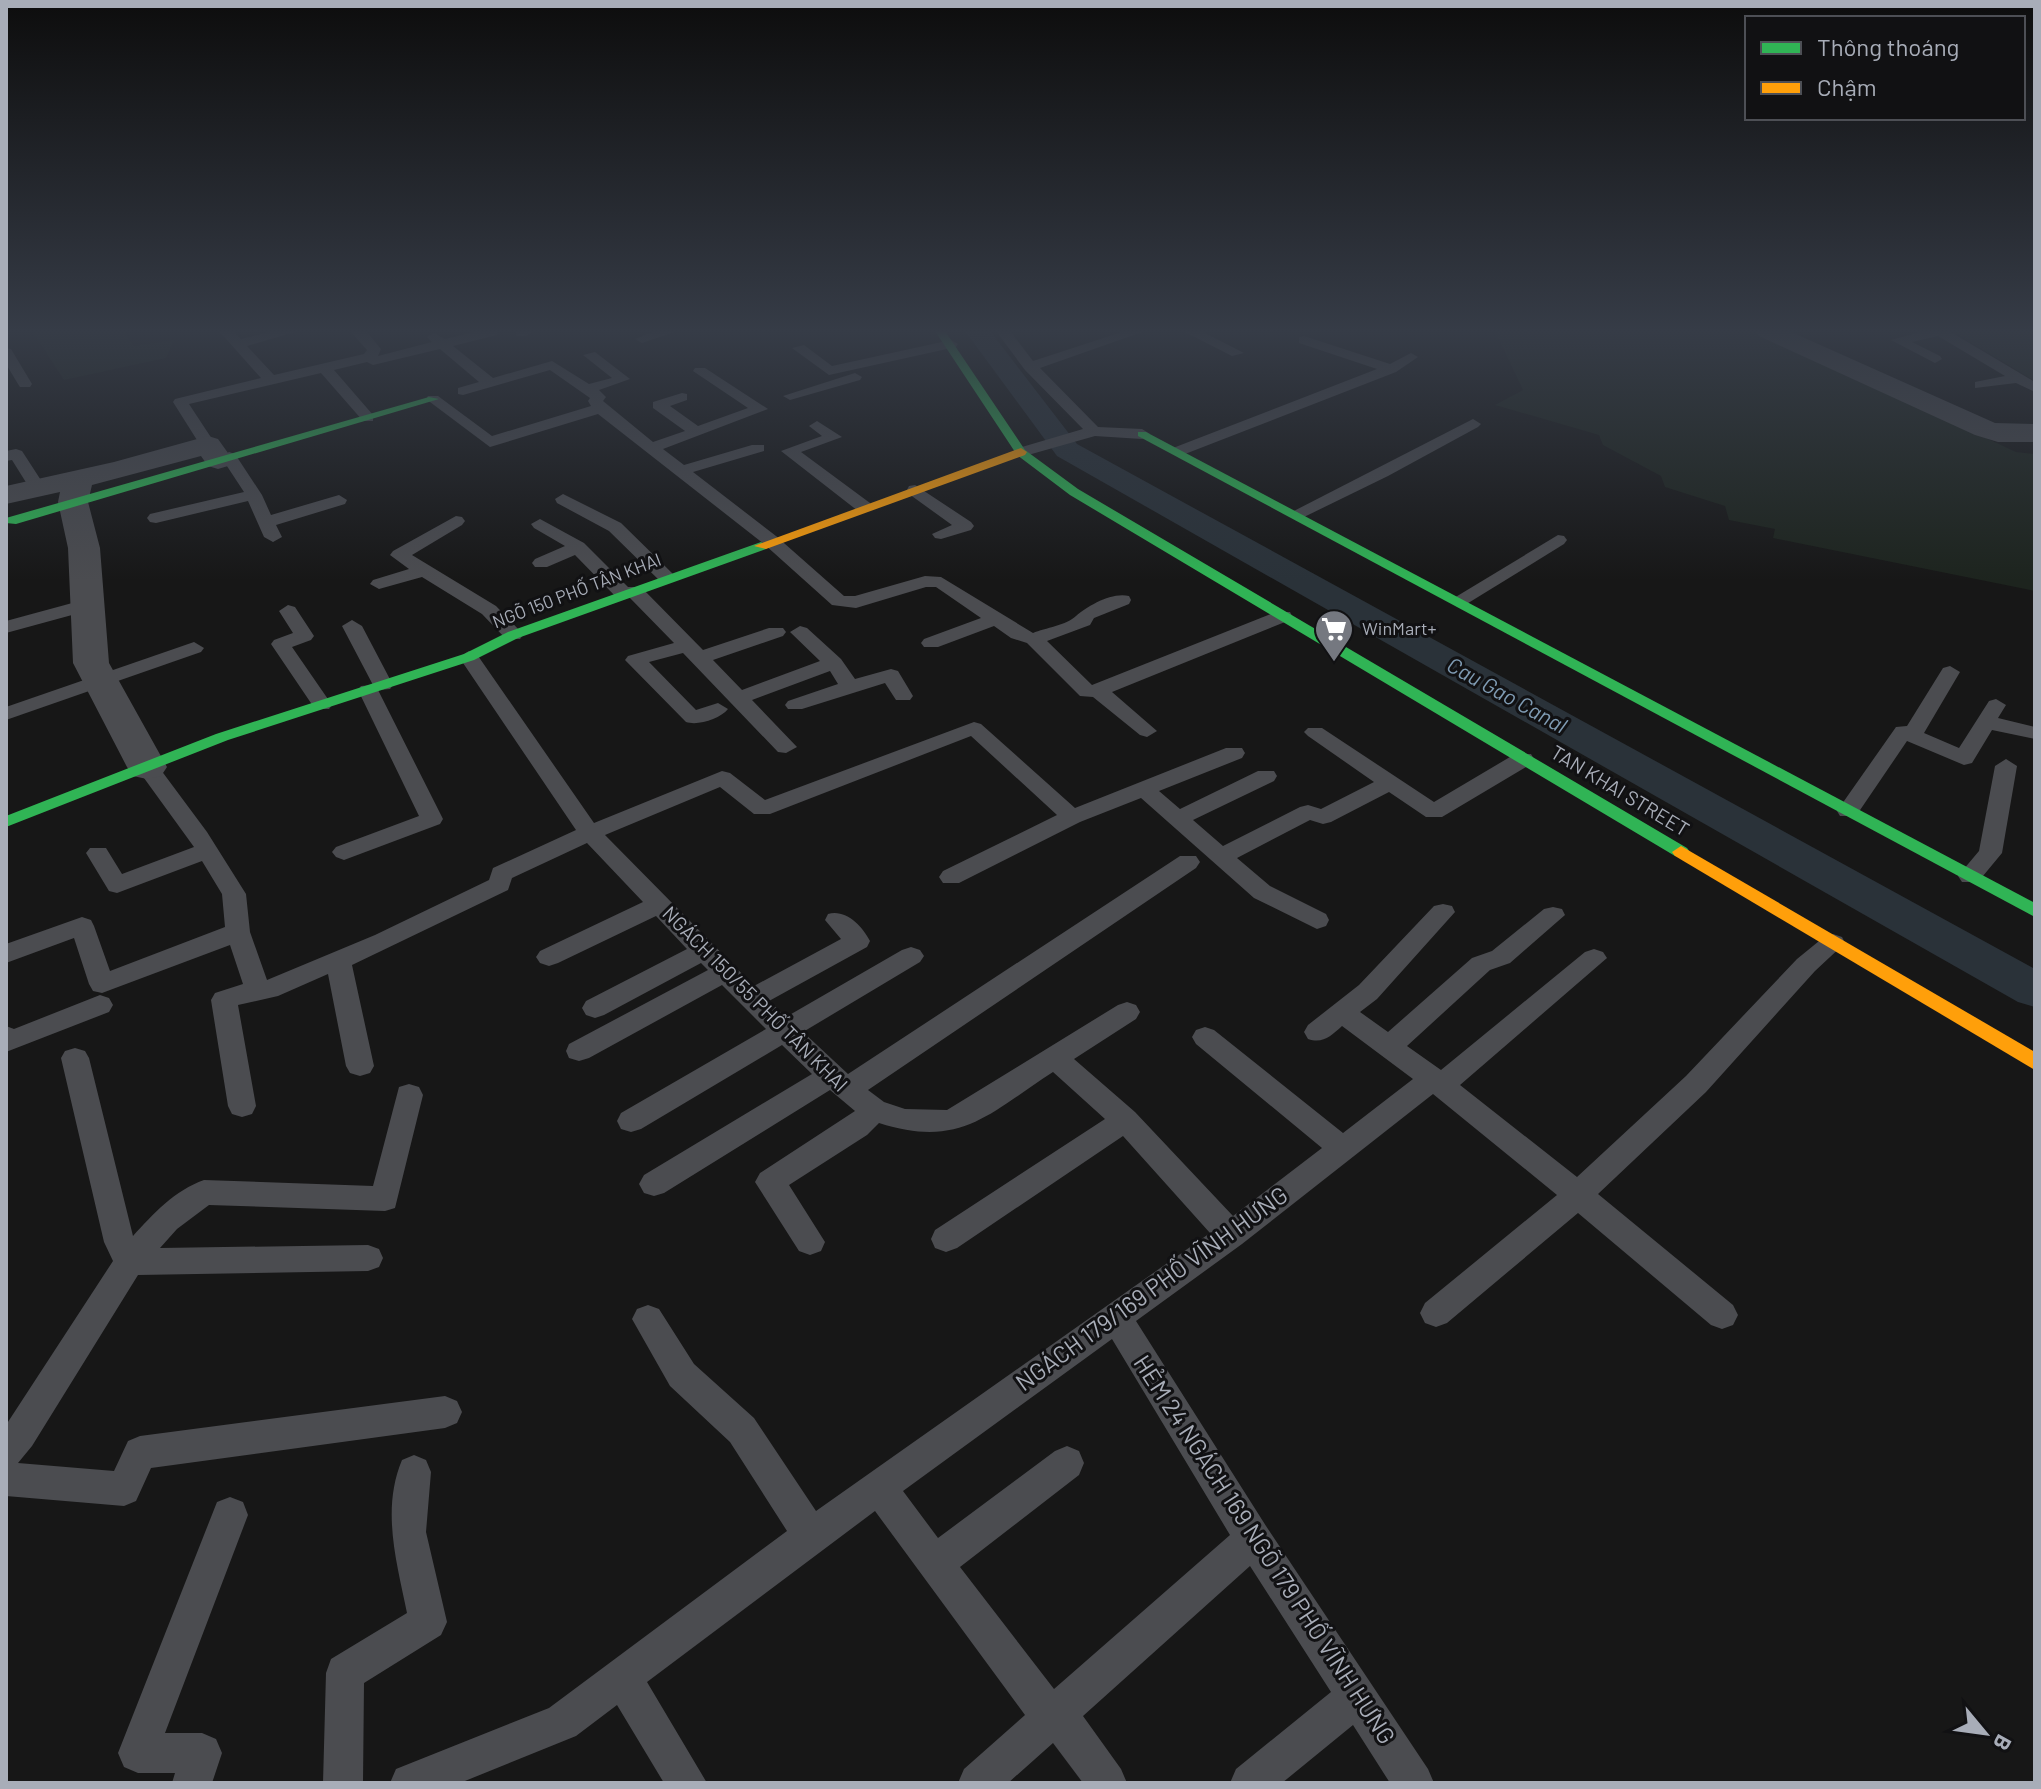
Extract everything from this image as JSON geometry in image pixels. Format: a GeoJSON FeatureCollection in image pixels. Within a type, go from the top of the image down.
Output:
{"type":"FeatureCollection","features":[{"type":"Feature","properties":{"kind":"street"},"geometry":{"type":"LineString","coordinates":[[9,508],[380,414]]}},
{"type":"Feature","properties":{"kind":"street","name":"TAN KHAI STREET"},"geometry":{"type":"LineString","coordinates":[[1003,414],[1030,450],[1074,492],[2035,1062]]}},
{"type":"Feature","properties":{"kind":"street"},"geometry":{"type":"LineString","coordinates":[[1953,414],[1985,429],[2035,433]]}},
{"type":"Feature","properties":{"kind":"street"},"geometry":{"type":"LineString","coordinates":[[1142,434],[1179,451],[2035,911]]}},
{"type":"Feature","properties":{"kind":"street","name":"NGÕ 150 PHỐ TÂN KHAI"},"geometry":{"type":"LineString","coordinates":[[6,822],[222,737],[469,657],[513,635],[629,592],[1030,450]]}},
{"type":"Feature","properties":{"kind":"street"},"geometry":{"type":"LineString","coordinates":[[9,508],[38,488],[75,491]]}},
{"type":"Feature","properties":{"kind":"street"},"geometry":{"type":"LineString","coordinates":[[75,491],[84,548],[91,663],[147,767]]}},
{"type":"Feature","properties":{"kind":"lane"},"geometry":{"type":"LineString","coordinates":[[189,414],[254,495],[270,529],[339,500]]}},
{"type":"Feature","properties":{"kind":"lane"},"geometry":{"type":"LineString","coordinates":[[365,414],[368,418]]}},
{"type":"Feature","properties":{"kind":"lane"},"geometry":{"type":"LineString","coordinates":[[454,414],[490,442],[579,414]]}},
{"type":"Feature","properties":{"kind":"lane"},"geometry":{"type":"LineString","coordinates":[[608,414],[770,540],[839,601],[856,602],[933,580],[941,582],[1018,634],[1034,639],[1083,690],[1098,691],[1283,616]]}},
{"type":"Feature","properties":{"kind":"lane"},"geometry":{"type":"LineString","coordinates":[[672,414],[697,432]]}},
{"type":"Feature","properties":{"kind":"lane"},"geometry":{"type":"LineString","coordinates":[[651,448],[745,414]]}},
{"type":"Feature","properties":{"kind":"lane"},"geometry":{"type":"LineString","coordinates":[[1073,414],[1090,433]]}},
{"type":"Feature","properties":{"kind":"lane"},"geometry":{"type":"LineString","coordinates":[[1179,451],[1273,414]]}},
{"type":"Feature","properties":{"kind":"lane"},"geometry":{"type":"LineString","coordinates":[[1296,514],[1382,473],[1473,424]]}},
{"type":"Feature","properties":{"kind":"lane"},"geometry":{"type":"LineString","coordinates":[[817,426],[834,437],[789,451],[864,507]]}},
{"type":"Feature","properties":{"kind":"lane"},"geometry":{"type":"LineString","coordinates":[[1030,450],[1090,433],[1142,434]]}},
{"type":"Feature","properties":{"kind":"lane"},"geometry":{"type":"LineString","coordinates":[[681,471],[758,448]]}},
{"type":"Feature","properties":{"kind":"lane"},"geometry":{"type":"LineString","coordinates":[[6,456],[16,454],[38,488]]}},
{"type":"Feature","properties":{"kind":"lane"},"geometry":{"type":"LineString","coordinates":[[915,490],[965,526],[941,534]]}},
{"type":"Feature","properties":{"kind":"lane"},"geometry":{"type":"LineString","coordinates":[[156,518],[254,495]]}},
{"type":"Feature","properties":{"kind":"lane"},"geometry":{"type":"LineString","coordinates":[[563,499],[615,527],[667,578]]}},
{"type":"Feature","properties":{"kind":"lane"},"geometry":{"type":"LineString","coordinates":[[456,521],[399,555],[489,610],[513,635]]}},
{"type":"Feature","properties":{"kind":"lane"},"geometry":{"type":"LineString","coordinates":[[540,524],[578,547],[629,592],[786,747]]}},
{"type":"Feature","properties":{"kind":"lane"},"geometry":{"type":"LineString","coordinates":[[1458,601],[1558,540]]}},
{"type":"Feature","properties":{"kind":"lane"},"geometry":{"type":"LineString","coordinates":[[541,563],[578,547]]}},
{"type":"Feature","properties":{"kind":"lane"},"geometry":{"type":"LineString","coordinates":[[379,584],[425,570]]}},
{"type":"Feature","properties":{"kind":"lane"},"geometry":{"type":"LineString","coordinates":[[1034,639],[1083,621],[1087,614],[1122,600]]}},
{"type":"Feature","properties":{"kind":"lane"},"geometry":{"type":"LineString","coordinates":[[6,627],[87,605]]}},
{"type":"Feature","properties":{"kind":"lane"},"geometry":{"type":"LineString","coordinates":[[288,611],[304,636],[281,644],[322,705]]}},
{"type":"Feature","properties":{"kind":"lane"},"geometry":{"type":"LineString","coordinates":[[931,643],[995,619]]}},
{"type":"Feature","properties":{"kind":"lane"},"geometry":{"type":"LineString","coordinates":[[344,852],[432,819],[375,688],[352,626]]}},
{"type":"Feature","properties":{"kind":"lane"},"geometry":{"type":"LineString","coordinates":[[718,709],[693,718],[635,660],[693,652],[776,632]]}},
{"type":"Feature","properties":{"kind":"lane"},"geometry":{"type":"LineString","coordinates":[[800,632],[834,663],[850,687]]}},
{"type":"Feature","properties":{"kind":"lane"},"geometry":{"type":"LineString","coordinates":[[6,714],[194,648]]}},
{"type":"Feature","properties":{"kind":"lane","name":"NGÁCH 150/55 PHỐ TÂN KHAI"},"geometry":{"type":"LineString","coordinates":[[469,657],[590,833],[751,999],[839,1083],[874,1110],[905,1120],[949,1121],[962,1116],[1127,1012]]}},
{"type":"Feature","properties":{"kind":"lane"},"geometry":{"type":"LineString","coordinates":[[738,698],[834,663]]}},
{"type":"Feature","properties":{"kind":"lane"},"geometry":{"type":"LineString","coordinates":[[1912,735],[1950,672]]}},
{"type":"Feature","properties":{"kind":"lane"},"geometry":{"type":"LineString","coordinates":[[795,705],[891,675],[903,696]]}},
{"type":"Feature","properties":{"kind":"lane"},"geometry":{"type":"LineString","coordinates":[[1098,691],[1147,731]]}},
{"type":"Feature","properties":{"kind":"lane"},"geometry":{"type":"LineString","coordinates":[[1848,811],[1903,731],[1964,758],[1991,713],[2035,733]]}},
{"type":"Feature","properties":{"kind":"lane"},"geometry":{"type":"LineString","coordinates":[[242,1106],[224,1000],[257,989],[269,989],[338,960],[500,884],[501,874],[729,774],[762,809],[974,728],[1072,817]]}},
{"type":"Feature","properties":{"kind":"lane"},"geometry":{"type":"LineString","coordinates":[[1315,732],[1434,812],[1523,759]]}},
{"type":"Feature","properties":{"kind":"lane"},"geometry":{"type":"LineString","coordinates":[[951,877],[1072,817],[1146,791],[1234,753]]}},
{"type":"Feature","properties":{"kind":"lane"},"geometry":{"type":"LineString","coordinates":[[1970,876],[1990,853],[2006,766]]}},
{"type":"Feature","properties":{"kind":"lane"},"geometry":{"type":"LineString","coordinates":[[147,767],[234,894],[238,932],[257,989]]}},
{"type":"Feature","properties":{"kind":"lane"},"geometry":{"type":"LineString","coordinates":[[1179,818],[1266,776]]}},
{"type":"Feature","properties":{"kind":"lane"},"geometry":{"type":"LineString","coordinates":[[1220,857],[1308,812],[1323,817],[1389,783]]}},
{"type":"Feature","properties":{"kind":"lane"},"geometry":{"type":"LineString","coordinates":[[1146,791],[1262,892],[1317,920]]}},
{"type":"Feature","properties":{"kind":"lane"},"geometry":{"type":"LineString","coordinates":[[98,853],[117,885],[207,851]]}},
{"type":"Feature","properties":{"kind":"lane"},"geometry":{"type":"LineString","coordinates":[[654,1184],[839,1083],[1188,862]]}},
{"type":"Feature","properties":{"kind":"lane"},"geometry":{"type":"LineString","coordinates":[[549,957],[659,904]]}},
{"type":"Feature","properties":{"kind":"lane"},"geometry":{"type":"LineString","coordinates":[[1317,1032],[1368,992],[1443,912]]}},
{"type":"Feature","properties":{"kind":"lane"},"geometry":{"type":"LineString","coordinates":[[1389,1046],[1481,964],[1501,957],[1553,915]]}},
{"type":"Feature","properties":{"kind":"lane"},"geometry":{"type":"LineString","coordinates":[[751,999],[858,941],[837,920]]}},
{"type":"Feature","properties":{"kind":"lane"},"geometry":{"type":"LineString","coordinates":[[6,954],[82,926],[102,984],[238,932]]}},
{"type":"Feature","properties":{"kind":"lane"},"geometry":{"type":"LineString","coordinates":[[1436,1313],[1578,1195],[1696,1084],[1806,965],[1833,943]]}},
{"type":"Feature","properties":{"kind":"lane"},"geometry":{"type":"LineString","coordinates":[[595,1008],[704,951]]}},
{"type":"Feature","properties":{"kind":"lane"},"geometry":{"type":"LineString","coordinates":[[631,1121],[911,956]]}},
{"type":"Feature","properties":{"kind":"lane","name":"NGÁCH 179/169 PHỐ VĨNH HƯNG"},"geometry":{"type":"LineString","coordinates":[[410,1783],[562,1722],[811,1536],[1231,1235],[1437,1082],[1594,958]]}},
{"type":"Feature","properties":{"kind":"lane"},"geometry":{"type":"LineString","coordinates":[[338,960],[360,1066]]}},
{"type":"Feature","properties":{"kind":"lane"},"geometry":{"type":"LineString","coordinates":[[579,1051],[725,972]]}},
{"type":"Feature","properties":{"kind":"lane"},"geometry":{"type":"LineString","coordinates":[[6,1036],[8,1042],[100,1005]]}},
{"type":"Feature","properties":{"kind":"lane"},"geometry":{"type":"LineString","coordinates":[[1343,1013],[1437,1082],[1722,1315]]}},
{"type":"Feature","properties":{"kind":"lane"},"geometry":{"type":"LineString","coordinates":[[1205,1037],[1343,1149]]}},
{"type":"Feature","properties":{"kind":"lane"},"geometry":{"type":"LineString","coordinates":[[75,1058],[119,1242],[129,1262]]}},
{"type":"Feature","properties":{"kind":"lane"},"geometry":{"type":"LineString","coordinates":[[1055,1058],[1125,1120],[1231,1235]]}},
{"type":"Feature","properties":{"kind":"lane"},"geometry":{"type":"LineString","coordinates":[[6,1451],[20,1434],[129,1262],[166,1220],[204,1192],[385,1199],[409,1095]]}},
{"type":"Feature","properties":{"kind":"lane"},"geometry":{"type":"LineString","coordinates":[[810,1242],[770,1182],[857,1127],[874,1110]]}},
{"type":"Feature","properties":{"kind":"lane"},"geometry":{"type":"LineString","coordinates":[[946,1239],[1125,1120]]}},
{"type":"Feature","properties":{"kind":"lane"},"geometry":{"type":"LineString","coordinates":[[129,1262],[368,1258]]}},
{"type":"Feature","properties":{"kind":"lane","name":"HẺM 24 NGÁCH 169 NGÕ 179 PHỐ VĨNH HƯNG"},"geometry":{"type":"LineString","coordinates":[[1115,1316],[1253,1539],[1414,1783]]}},
{"type":"Feature","properties":{"kind":"lane"},"geometry":{"type":"LineString","coordinates":[[648,1319],[682,1375],[742,1430],[811,1536]]}},
{"type":"Feature","properties":{"kind":"lane"},"geometry":{"type":"LineString","coordinates":[[6,1479],[124,1489],[140,1453],[445,1412]]}},
{"type":"Feature","properties":{"kind":"lane"},"geometry":{"type":"LineString","coordinates":[[935,1563],[1067,1463]]}},
{"type":"Feature","properties":{"kind":"lane"},"geometry":{"type":"LineString","coordinates":[[343,1783],[345,1673],[428,1622],[408,1532],[414,1472]]}},
{"type":"Feature","properties":{"kind":"lane"},"geometry":{"type":"LineString","coordinates":[[879,1487],[1031,1694],[1078,1739],[1107,1783]]}},
{"type":"Feature","properties":{"kind":"lane"},"geometry":{"type":"LineString","coordinates":[[192,1783],[202,1753],[138,1753],[230,1515]]}},
{"type":"Feature","properties":{"kind":"lane"},"geometry":{"type":"LineString","coordinates":[[978,1783],[1253,1539]]}},
{"type":"Feature","properties":{"kind":"lane"},"geometry":{"type":"LineString","coordinates":[[622,1677],[687,1783]]}},
{"type":"Feature","properties":{"kind":"lane"},"geometry":{"type":"LineString","coordinates":[[1250,1783],[1358,1695]]}},
{"type":"Feature","properties":{"kind":"shaded area"},"geometry":{"type":"Polygon","coordinates":[[[1528,414],[1936,414],[2016,452],[2035,454],[2035,591],[1773,538],[1775,529],[1729,520],[1725,506],[1665,487],[1661,476],[1603,445],[1599,435],[1528,414]]]}},
{"type":"Feature","properties":{"kind":"waterway","name":"Cau Gao Canal"},"geometry":{"type":"LineString","coordinates":[[1040,414],[1067,450],[2035,990]]}},
{"type":"Feature","properties":{"kind":"traffic: fast"},"geometry":{"type":"LineString","coordinates":[[11,521],[379,414]]}},
{"type":"Feature","properties":{"kind":"traffic: fast"},"geometry":{"type":"LineString","coordinates":[[996,414],[1021,452],[1074,492],[1681,852]]}},
{"type":"Feature","properties":{"kind":"traffic: fast"},"geometry":{"type":"LineString","coordinates":[[1142,434],[2035,911]]}},
{"type":"Feature","properties":{"kind":"traffic: fast"},"geometry":{"type":"LineString","coordinates":[[6,822],[222,737],[469,657],[513,635],[761,546]]}},
{"type":"Feature","properties":{"kind":"traffic: slow"},"geometry":{"type":"LineString","coordinates":[[761,546],[1021,452]]}},
{"type":"Feature","properties":{"kind":"traffic: slow"},"geometry":{"type":"LineString","coordinates":[[1681,852],[2035,1062]]}},
{"type":"Feature","properties":{"kind":"place","name":"WinMart+"},"geometry":{"type":"Point","coordinates":[1334,663]}}]}
